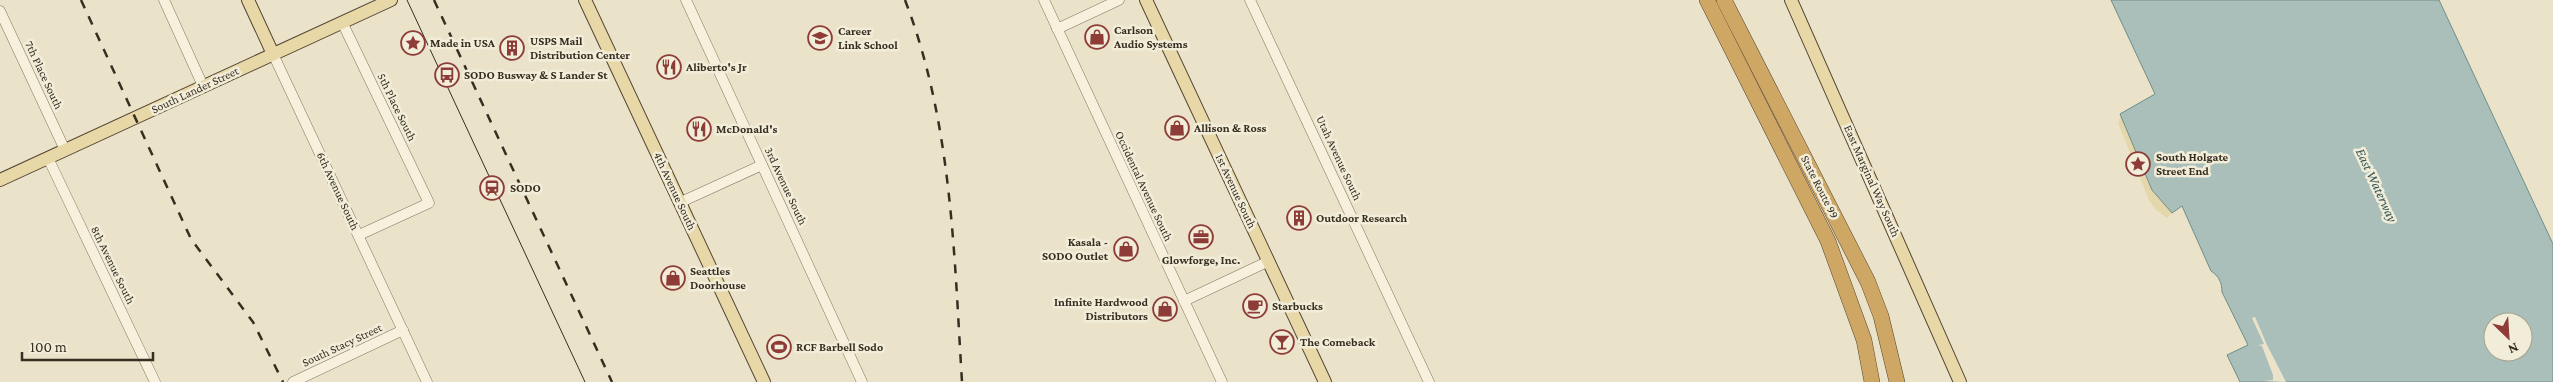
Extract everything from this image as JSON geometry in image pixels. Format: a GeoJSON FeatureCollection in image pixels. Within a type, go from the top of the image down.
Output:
{"type":"FeatureCollection","features":[{"type":"Feature","properties":{"kind":"highway","name":"State Route 99"},"geometry":{"type":"LineString","coordinates":[[1707,0],[1828,241],[1864,340],[1872,382]]}},
{"type":"Feature","properties":{"kind":"highway","name":"State Route 99"},"geometry":{"type":"LineString","coordinates":[[1724,0],[1868,282],[1881,316],[1897,382]]}},
{"type":"Feature","properties":{"kind":"main road","name":"6th Avenue South"},"geometry":{"type":"LineString","coordinates":[[248,0],[273,54]]}},
{"type":"Feature","properties":{"kind":"main road","name":"South Lander Street"},"geometry":{"type":"LineString","coordinates":[[0,180],[391,0]]}},
{"type":"Feature","properties":{"kind":"main road","name":"4th Avenue South"},"geometry":{"type":"LineString","coordinates":[[586,0],[764,382]]}},
{"type":"Feature","properties":{"kind":"main road","name":"1st Avenue South"},"geometry":{"type":"LineString","coordinates":[[1146,0],[1325,382]]}},
{"type":"Feature","properties":{"kind":"main road","name":"East Marginal Way South"},"geometry":{"type":"LineString","coordinates":[[1791,0],[1960,382]]}},
{"type":"Feature","properties":{"kind":"street"},"geometry":{"type":"LineString","coordinates":[[164,0],[203,86]]}},
{"type":"Feature","properties":{"kind":"street","name":"3rd Avenue South"},"geometry":{"type":"LineString","coordinates":[[686,0],[862,382]]}},
{"type":"Feature","properties":{"kind":"street","name":"Occidental Avenue South"},"geometry":{"type":"LineString","coordinates":[[1044,0],[1222,382]]}},
{"type":"Feature","properties":{"kind":"street"},"geometry":{"type":"LineString","coordinates":[[1057,29],[1119,0]]}},
{"type":"Feature","properties":{"kind":"street","name":"Utah Avenue South"},"geometry":{"type":"LineString","coordinates":[[1250,0],[1429,382]]}},
{"type":"Feature","properties":{"kind":"street","name":"7th Place South"},"geometry":{"type":"LineString","coordinates":[[0,11],[65,150]]}},
{"type":"Feature","properties":{"kind":"street","name":"5th Place South"},"geometry":{"type":"LineString","coordinates":[[342,22],[429,203],[358,235]]}},
{"type":"Feature","properties":{"kind":"street","name":"6th Avenue South"},"geometry":{"type":"LineString","coordinates":[[273,54],[427,382]]}},
{"type":"Feature","properties":{"kind":"street","name":"8th Avenue South"},"geometry":{"type":"LineString","coordinates":[[48,158],[156,382]]}},
{"type":"Feature","properties":{"kind":"street"},"geometry":{"type":"LineString","coordinates":[[680,202],[762,165]]}},
{"type":"Feature","properties":{"kind":"street"},"geometry":{"type":"LineString","coordinates":[[1184,301],[1269,261]]}},
{"type":"Feature","properties":{"kind":"street","name":"South Stacy Street"},"geometry":{"type":"LineString","coordinates":[[293,382],[403,330]]}},
{"type":"Feature","properties":{"kind":"sand","name":"South Holgate Street End"},"geometry":{"type":"Polygon","coordinates":[[[2121,116],[2152,190],[2172,213],[2167,218],[2156,210],[2149,200],[2118,123],[2121,116]]]}},
{"type":"Feature","properties":{"kind":"water","name":"East Waterway"},"geometry":{"type":"Polygon","coordinates":[[[2111,0],[2439,0],[2553,244],[2553,382],[2240,382],[2227,355],[2248,345],[2222,292],[2220,280],[2211,271],[2182,206],[2172,213],[2152,190],[2120,114],[2155,94],[2111,0]]]}},
{"type":"Feature","properties":{"kind":"pier"},"geometry":{"type":"Polygon","coordinates":[[[2255,317],[2286,382],[2263,381],[2273,380],[2273,375],[2262,346],[2258,345],[2264,344],[2252,318],[2255,317]]]}},
{"type":"Feature","properties":{"kind":"tram line"},"geometry":{"type":"LineString","coordinates":[[407,0],[585,382]]}},
{"type":"Feature","properties":{"kind":"railway"},"geometry":{"type":"LineString","coordinates":[[81,0],[191,239],[253,322],[283,382]]}},
{"type":"Feature","properties":{"kind":"railway"},"geometry":{"type":"LineString","coordinates":[[434,0],[612,382]]}},
{"type":"Feature","properties":{"kind":"railway"},"geometry":{"type":"LineString","coordinates":[[905,0],[921,46],[942,140],[953,237],[962,382]]}},
{"type":"Feature","properties":{"kind":"place","name":"Carlson Audio Systems"},"geometry":{"type":"Point","coordinates":[1097,37]}},
{"type":"Feature","properties":{"kind":"place","name":"Career Link School"},"geometry":{"type":"Point","coordinates":[820,38]}},
{"type":"Feature","properties":{"kind":"place","name":"Made in USA"},"geometry":{"type":"Point","coordinates":[413,43]}},
{"type":"Feature","properties":{"kind":"place","name":"USPS Mail Distribution Center"},"geometry":{"type":"Point","coordinates":[512,48]}},
{"type":"Feature","properties":{"kind":"place","name":"Aliberto's Jr"},"geometry":{"type":"Point","coordinates":[669,67]}},
{"type":"Feature","properties":{"kind":"place","name":"SODO Busway & S Lander St"},"geometry":{"type":"Point","coordinates":[447,75]}},
{"type":"Feature","properties":{"kind":"place","name":"Allison & Ross"},"geometry":{"type":"Point","coordinates":[1177,128]}},
{"type":"Feature","properties":{"kind":"place","name":"McDonald's"},"geometry":{"type":"Point","coordinates":[699,129]}},
{"type":"Feature","properties":{"kind":"place","name":"South Holgate Street End"},"geometry":{"type":"Point","coordinates":[2138,164]}},
{"type":"Feature","properties":{"kind":"place","name":"SODO"},"geometry":{"type":"Point","coordinates":[492,188]}},
{"type":"Feature","properties":{"kind":"place","name":"Outdoor Research"},"geometry":{"type":"Point","coordinates":[1299,218]}},
{"type":"Feature","properties":{"kind":"place","name":"Glowforge, Inc."},"geometry":{"type":"Point","coordinates":[1201,237]}},
{"type":"Feature","properties":{"kind":"place","name":"Kasala - SODO Outlet"},"geometry":{"type":"Point","coordinates":[1126,249]}},
{"type":"Feature","properties":{"kind":"place","name":"Seattles Doorhouse"},"geometry":{"type":"Point","coordinates":[673,278]}},
{"type":"Feature","properties":{"kind":"place","name":"Starbucks"},"geometry":{"type":"Point","coordinates":[1255,306]}},
{"type":"Feature","properties":{"kind":"place","name":"Infinite Hardwood Distributors"},"geometry":{"type":"Point","coordinates":[1165,309]}},
{"type":"Feature","properties":{"kind":"place","name":"The Comeback"},"geometry":{"type":"Point","coordinates":[1282,342]}},
{"type":"Feature","properties":{"kind":"place","name":"RCF Barbell Sodo"},"geometry":{"type":"Point","coordinates":[779,347]}}]}
